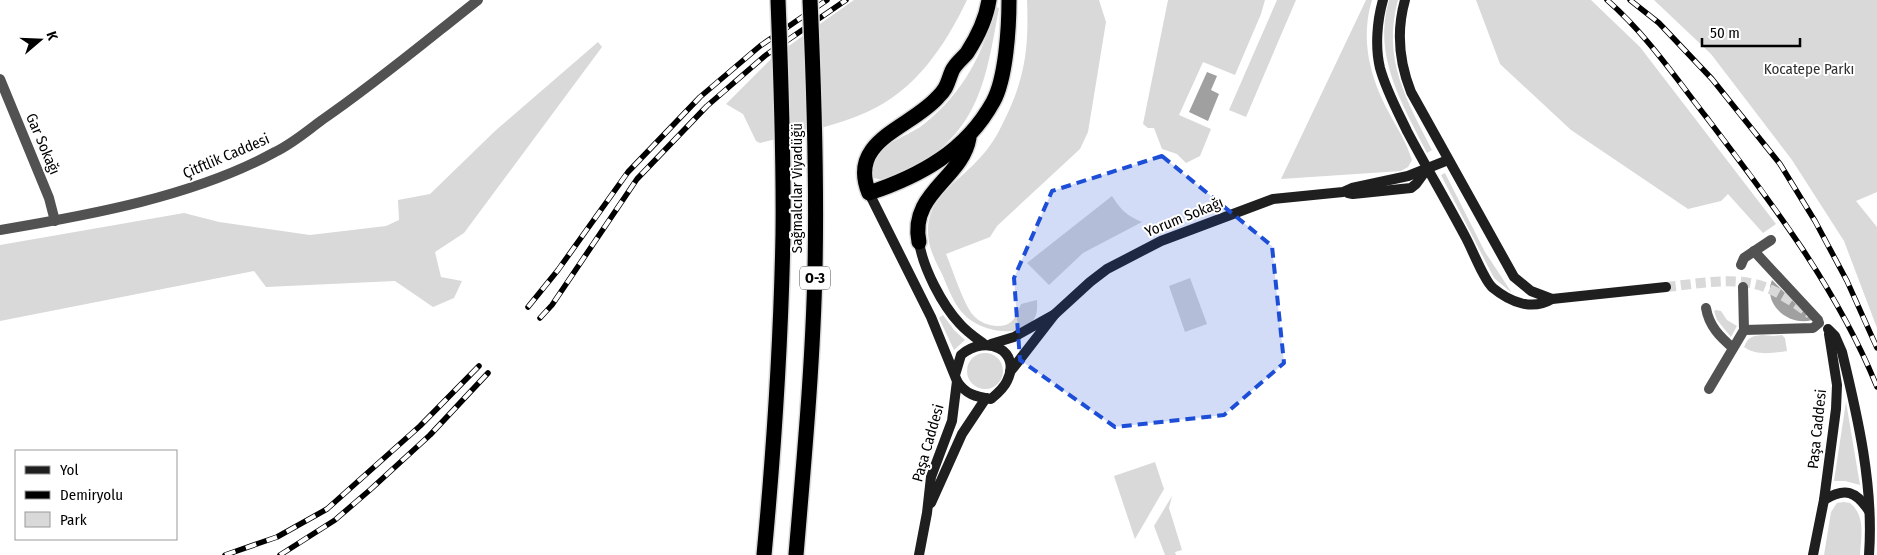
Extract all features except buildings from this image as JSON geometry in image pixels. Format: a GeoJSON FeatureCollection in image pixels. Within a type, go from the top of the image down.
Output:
{"type":"FeatureCollection","features":[{"type":"Feature","properties":{"kind":"highway","name":"Sağmalcılar Viyadüğü"},"geometry":{"type":"LineString","coordinates":[[764,555],[775,415],[783,236],[778,0]]}},
{"type":"Feature","properties":{"kind":"highway","name":"Sağmalcılar Viyadüğü"},"geometry":{"type":"LineString","coordinates":[[796,555],[808,412],[815,268],[815,114],[810,0]]}},
{"type":"Feature","properties":{"kind":"highway"},"geometry":{"type":"LineString","coordinates":[[988,6],[978,36],[953,69],[948,85],[937,99],[888,134],[867,156],[864,169],[870,193],[909,178],[936,164],[951,153],[970,134],[994,101],[1000,79],[1007,36],[1009,0]]}},
{"type":"Feature","properties":{"kind":"highway"},"geometry":{"type":"LineString","coordinates":[[919,242],[918,225],[923,207],[936,188],[960,162],[968,148],[970,134]]}},
{"type":"Feature","properties":{"kind":"main road"},"geometry":{"type":"LineString","coordinates":[[1383,0],[1378,29],[1378,46],[1385,86],[1490,286],[1504,296],[1521,304],[1544,304],[1552,299],[1666,287]]}},
{"type":"Feature","properties":{"kind":"main road"},"geometry":{"type":"LineString","coordinates":[[1405,0],[1400,37],[1400,57],[1404,75],[1411,92],[1514,278],[1531,291],[1552,299]]}},
{"type":"Feature","properties":{"kind":"main road","name":"Yorum Sokağı"},"geometry":{"type":"LineString","coordinates":[[1010,372],[1055,314],[1090,282],[1141,250],[1162,240],[1273,199],[1342,192],[1352,188],[1408,176],[1448,160]]}},
{"type":"Feature","properties":{"kind":"main road"},"geometry":{"type":"LineString","coordinates":[[870,193],[931,317],[961,387],[968,393],[991,399],[1007,382],[1010,372],[1006,354],[1000,348],[987,344],[962,326],[946,306],[932,280],[919,242]]}},
{"type":"Feature","properties":{"kind":"main road"},"geometry":{"type":"LineString","coordinates":[[1521,304],[1523,286]]}},
{"type":"Feature","properties":{"kind":"main road","name":"Yorum Sokağı"},"geometry":{"type":"LineString","coordinates":[[987,344],[1014,337],[1055,314]]}},
{"type":"Feature","properties":{"kind":"main road","name":"Paşa Caddesi"},"geometry":{"type":"LineString","coordinates":[[1813,555],[1824,500],[1836,409],[1837,385],[1828,329],[1835,336],[1842,352],[1866,467],[1870,511],[1869,554]]}},
{"type":"Feature","properties":{"kind":"main road"},"geometry":{"type":"LineString","coordinates":[[956,378],[961,355],[977,345],[987,344]]}},
{"type":"Feature","properties":{"kind":"main road","name":"Paşa Caddesi"},"geometry":{"type":"LineString","coordinates":[[919,555],[927,513],[931,477],[952,421],[956,378]]}},
{"type":"Feature","properties":{"kind":"main road","name":"Paşa Caddesi"},"geometry":{"type":"LineString","coordinates":[[927,513],[962,434],[986,398]]}},
{"type":"Feature","properties":{"kind":"main road"},"geometry":{"type":"LineString","coordinates":[[1824,500],[1834,494],[1852,493],[1861,499],[1870,511]]}},
{"type":"Feature","properties":{"kind":"street","name":"Çitftlik Caddesi"},"geometry":{"type":"LineString","coordinates":[[0,230],[55,221],[175,193],[224,176],[276,152],[352,100],[478,0]]}},
{"type":"Feature","properties":{"kind":"street","name":"Gar Sokağı"},"geometry":{"type":"LineString","coordinates":[[0,80],[49,198],[55,221]]}},
{"type":"Feature","properties":{"kind":"street"},"geometry":{"type":"LineString","coordinates":[[1740,266],[1744,258],[1771,240]]}},
{"type":"Feature","properties":{"kind":"street"},"geometry":{"type":"LineString","coordinates":[[1744,330],[1813,328],[1819,323],[1754,251]]}},
{"type":"Feature","properties":{"kind":"street"},"geometry":{"type":"LineString","coordinates":[[1709,389],[1744,330],[1743,287]]}},
{"type":"Feature","properties":{"kind":"street"},"geometry":{"type":"LineString","coordinates":[[1706,308],[1713,327],[1722,339],[1734,348]]}},
{"type":"Feature","properties":{"kind":"highlighted area"},"geometry":{"type":"Polygon","coordinates":[[[1162,156],[1272,246],[1284,363],[1224,415],[1115,427],[1020,360],[1014,278],[1052,191],[1162,156]]]}},
{"type":"Feature","properties":{"kind":"green space"},"geometry":{"type":"Polygon","coordinates":[[[854,0],[967,0],[949,34],[927,65],[900,92],[884,103],[867,112],[828,126],[760,143],[756,141],[743,114],[726,104],[773,57],[854,0]]]}},
{"type":"Feature","properties":{"kind":"green space"},"geometry":{"type":"Polygon","coordinates":[[[1027,0],[1099,0],[1106,22],[1088,132],[1080,149],[997,226],[990,237],[946,254],[966,303],[973,315],[981,322],[1003,326],[1011,322],[1021,304],[1037,300],[1036,314],[1029,325],[1013,331],[1004,331],[978,325],[966,317],[957,306],[933,254],[929,242],[928,228],[934,206],[941,196],[987,149],[997,135],[1010,109],[1021,79],[1024,64],[1027,34],[1027,0]]]}},
{"type":"Feature","properties":{"kind":"green space"},"geometry":{"type":"Polygon","coordinates":[[[1168,0],[1265,0],[1235,75],[1203,62],[1179,115],[1211,129],[1200,156],[1186,163],[1177,154],[1162,149],[1154,128],[1148,128],[1143,124],[1168,0]]]}},
{"type":"Feature","properties":{"kind":"green space"},"geometry":{"type":"Polygon","coordinates":[[[1277,0],[1296,0],[1246,117],[1229,110],[1277,0]]]}},
{"type":"Feature","properties":{"kind":"green space"},"geometry":{"type":"Polygon","coordinates":[[[1366,0],[1372,0],[1367,29],[1367,43],[1376,85],[1412,160],[1408,167],[1401,171],[1281,179],[1366,0]]]}},
{"type":"Feature","properties":{"kind":"green space"},"geometry":{"type":"Polygon","coordinates":[[[1389,0],[1398,0],[1393,41],[1399,78],[1413,113],[1432,150],[1427,153],[1400,98],[1387,60],[1384,41],[1389,0]]]}},
{"type":"Feature","properties":{"kind":"green space"},"geometry":{"type":"Polygon","coordinates":[[[1476,0],[1591,0],[1640,47],[1776,224],[1763,233],[1728,194],[1721,201],[1688,209],[1571,130],[1500,64],[1476,0]]]}},
{"type":"Feature","properties":{"kind":"green space","name":"Kocatepe Parkı"},"geometry":{"type":"Polygon","coordinates":[[[1654,0],[1877,0],[1877,192],[1856,201],[1877,227],[1877,328],[1844,241],[1792,160],[1711,54],[1654,0]]]}},
{"type":"Feature","properties":{"kind":"green space"},"geometry":{"type":"Polygon","coordinates":[[[996,7],[999,8],[984,80],[976,101],[965,120],[952,138],[933,154],[910,169],[897,176],[884,179],[874,178],[873,165],[879,153],[888,145],[924,124],[938,112],[961,86],[978,57],[996,7]]]}},
{"type":"Feature","properties":{"kind":"green space"},"geometry":{"type":"Polygon","coordinates":[[[598,42],[602,47],[464,233],[435,252],[441,277],[462,281],[454,298],[433,307],[395,281],[266,287],[254,271],[0,321],[0,245],[184,213],[219,222],[310,235],[386,226],[399,220],[398,200],[430,194],[495,131],[598,42]]]}},
{"type":"Feature","properties":{"kind":"green space"},"geometry":{"type":"Polygon","coordinates":[[[1445,173],[1485,252],[1512,293],[1494,278],[1441,175],[1445,173]]]}},
{"type":"Feature","properties":{"kind":"green space"},"geometry":{"type":"Polygon","coordinates":[[[1112,196],[1124,212],[1142,222],[1083,253],[1049,285],[1027,263],[1112,196]]]}},
{"type":"Feature","properties":{"kind":"green space"},"geometry":{"type":"Polygon","coordinates":[[[1190,278],[1207,324],[1185,332],[1169,286],[1190,278]]]}},
{"type":"Feature","properties":{"kind":"green space"},"geometry":{"type":"Polygon","coordinates":[[[1714,311],[1721,311],[1727,320],[1737,326],[1731,337],[1717,320],[1714,311]]]}},
{"type":"Feature","properties":{"kind":"green space"},"geometry":{"type":"Polygon","coordinates":[[[943,315],[954,330],[965,340],[954,350],[939,318],[943,315]]]}},
{"type":"Feature","properties":{"kind":"green space"},"geometry":{"type":"Polygon","coordinates":[[[1762,335],[1782,335],[1785,338],[1787,351],[1759,353],[1744,347],[1751,338],[1762,335]]]}},
{"type":"Feature","properties":{"kind":"green space"},"geometry":{"type":"Polygon","coordinates":[[[985,353],[992,354],[998,358],[1002,364],[1002,378],[998,384],[992,388],[985,389],[978,388],[972,384],[968,378],[967,371],[968,364],[972,358],[978,354],[985,353]]]}},
{"type":"Feature","properties":{"kind":"green space"},"geometry":{"type":"Polygon","coordinates":[[[1846,402],[1860,485],[1845,481],[1834,481],[1846,402]]]}},
{"type":"Feature","properties":{"kind":"green space"},"geometry":{"type":"Polygon","coordinates":[[[1155,462],[1164,489],[1135,539],[1114,476],[1155,462]]]}},
{"type":"Feature","properties":{"kind":"green space"},"geometry":{"type":"Polygon","coordinates":[[[1172,496],[1169,508],[1182,550],[1175,552],[1176,555],[1165,555],[1154,526],[1172,496]]]}},
{"type":"Feature","properties":{"kind":"green space"},"geometry":{"type":"Polygon","coordinates":[[[1837,503],[1850,503],[1855,508],[1860,520],[1860,555],[1824,555],[1831,512],[1837,503]]]}},
{"type":"Feature","properties":{"kind":"shaded area"},"geometry":{"type":"Polygon","coordinates":[[[1207,72],[1217,76],[1211,90],[1219,94],[1208,121],[1189,112],[1207,72]]]}},
{"type":"Feature","properties":{"kind":"shaded area"},"geometry":{"type":"Polygon","coordinates":[[[1772,280],[1812,320],[1795,320],[1780,312],[1774,305],[1771,297],[1772,280]]]}},
{"type":"Feature","properties":{"kind":"tunnel"},"geometry":{"type":"LineString","coordinates":[[1666,287],[1713,282],[1759,285],[1773,291],[1810,314]]}},
{"type":"Feature","properties":{"kind":"railway"},"geometry":{"type":"LineString","coordinates":[[528,307],[558,270],[628,172],[700,97],[760,46],[827,0]]}},
{"type":"Feature","properties":{"kind":"railway"},"geometry":{"type":"LineString","coordinates":[[540,318],[552,305],[637,179],[707,106],[766,55],[846,0]]}},
{"type":"Feature","properties":{"kind":"railway"},"geometry":{"type":"LineString","coordinates":[[1607,0],[1635,27],[1660,56],[1778,214],[1823,281],[1843,315],[1877,387]]}},
{"type":"Feature","properties":{"kind":"railway"},"geometry":{"type":"LineString","coordinates":[[1630,0],[1659,23],[1712,79],[1780,164],[1815,221],[1847,281],[1877,348]]}},
{"type":"Feature","properties":{"kind":"railway"},"geometry":{"type":"LineString","coordinates":[[225,555],[277,537],[327,509],[420,426],[479,366]]}},
{"type":"Feature","properties":{"kind":"railway"},"geometry":{"type":"LineString","coordinates":[[280,555],[335,520],[371,489],[430,435],[488,373]]}}]}
